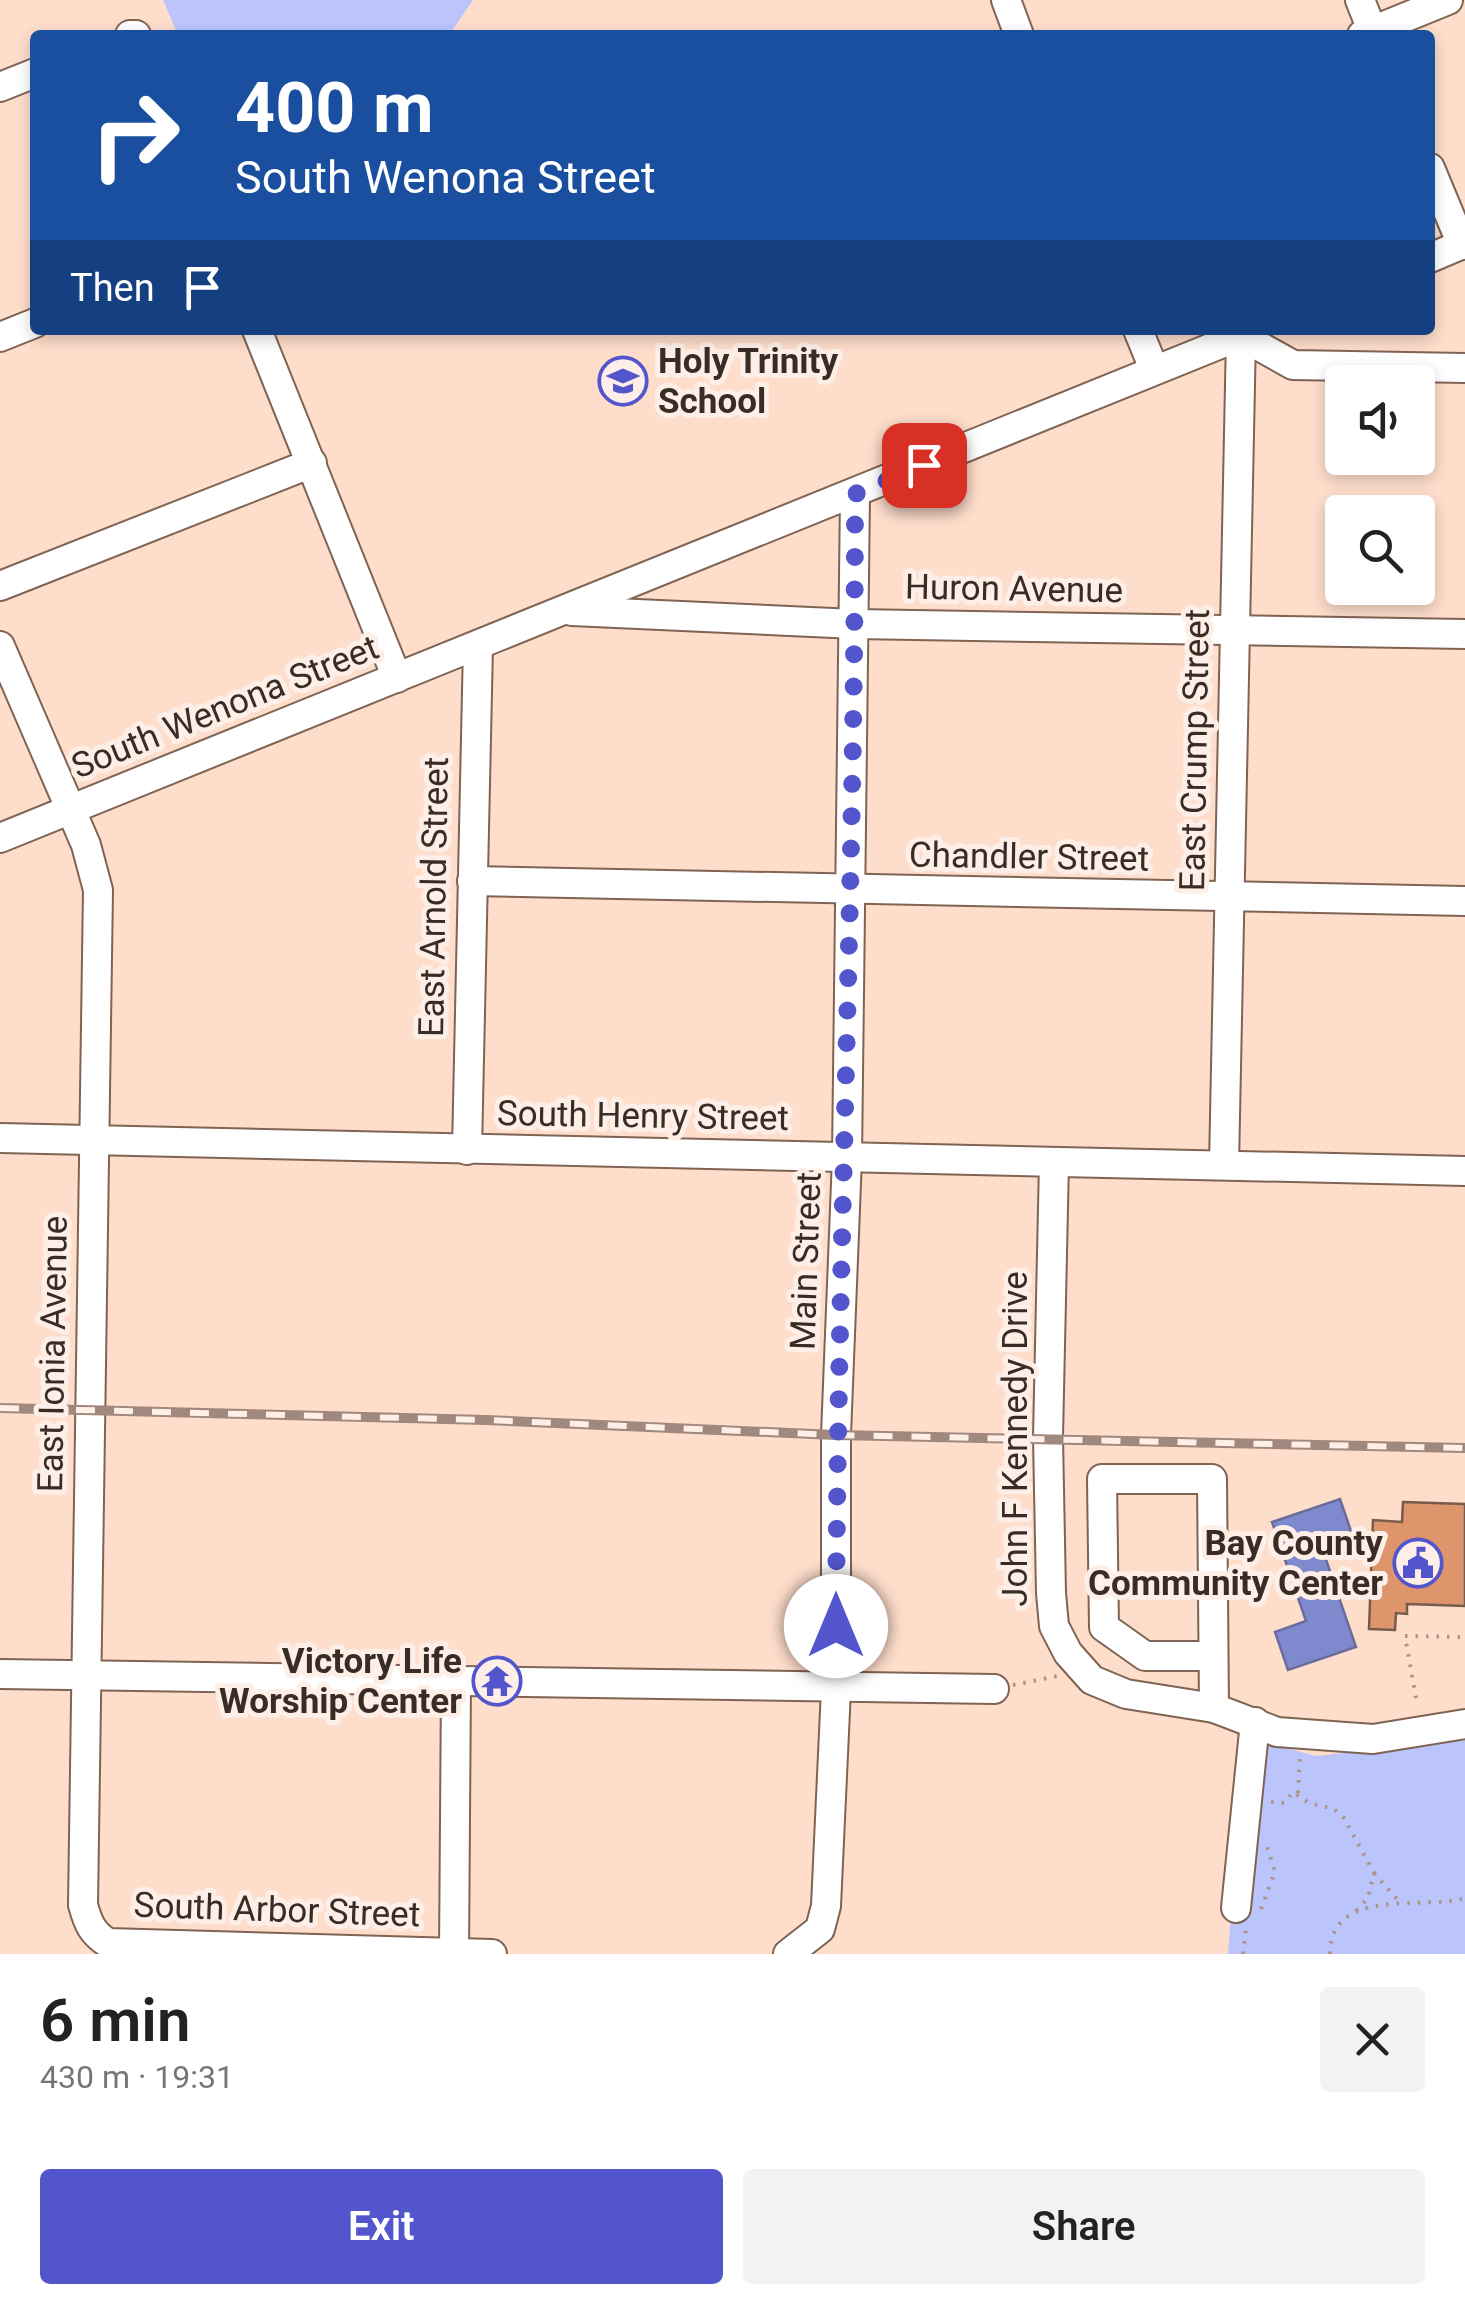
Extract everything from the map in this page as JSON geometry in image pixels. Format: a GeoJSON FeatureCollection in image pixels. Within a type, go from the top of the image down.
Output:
{"type":"FeatureCollection","features":[{"type":"Feature","properties":{"kind":"street"},"geometry":{"type":"LineString","coordinates":[[1006,0],[1018,30]]}},
{"type":"Feature","properties":{"kind":"street"},"geometry":{"type":"LineString","coordinates":[[1360,0],[1369,30]]}},
{"type":"Feature","properties":{"kind":"street"},"geometry":{"type":"LineString","coordinates":[[1379,30],[1448,0]]}},
{"type":"Feature","properties":{"kind":"street"},"geometry":{"type":"LineString","coordinates":[[0,87],[30,75]]}},
{"type":"Feature","properties":{"kind":"street"},"geometry":{"type":"LineString","coordinates":[[1435,179],[1464,244],[1435,256]]}},
{"type":"Feature","properties":{"kind":"street"},"geometry":{"type":"LineString","coordinates":[[0,338],[30,325]]}},
{"type":"Feature","properties":{"kind":"street"},"geometry":{"type":"LineString","coordinates":[[259,335],[397,678]]}},
{"type":"Feature","properties":{"kind":"street"},"geometry":{"type":"LineString","coordinates":[[1140,335],[1154,369]]}},
{"type":"Feature","properties":{"kind":"street"},"geometry":{"type":"LineString","coordinates":[[563,611],[1243,335]]}},
{"type":"Feature","properties":{"kind":"street","name":"East Crump Street"},"geometry":{"type":"LineString","coordinates":[[1224,1165],[1235,629],[1248,335]]}},
{"type":"Feature","properties":{"kind":"street"},"geometry":{"type":"LineString","coordinates":[[1251,335],[1293,365],[1465,368]]}},
{"type":"Feature","properties":{"kind":"street"},"geometry":{"type":"LineString","coordinates":[[0,586],[312,464]]}},
{"type":"Feature","properties":{"kind":"street","name":"Main Street"},"geometry":{"type":"LineString","coordinates":[[788,1954],[820,1929],[826,1906],[836,1689],[836,1434],[847,1158],[855,494]]}},
{"type":"Feature","properties":{"kind":"street","name":"Huron Avenue"},"geometry":{"type":"LineString","coordinates":[[563,611],[855,624],[1465,634]]}},
{"type":"Feature","properties":{"kind":"street","name":"South Wenona Street"},"geometry":{"type":"LineString","coordinates":[[0,838],[563,611]]}},
{"type":"Feature","properties":{"kind":"street","name":"East Ionia Avenue"},"geometry":{"type":"LineString","coordinates":[[0,646],[86,846],[98,890],[83,1905]]}},
{"type":"Feature","properties":{"kind":"street","name":"East Arnold Street"},"geometry":{"type":"LineString","coordinates":[[467,1150],[478,646]]}},
{"type":"Feature","properties":{"kind":"street","name":"Chandler Street"},"geometry":{"type":"LineString","coordinates":[[472,881],[1465,901]]}},
{"type":"Feature","properties":{"kind":"street","name":"South Henry Street"},"geometry":{"type":"LineString","coordinates":[[0,1138],[1465,1171]]}},
{"type":"Feature","properties":{"kind":"street","name":"John F Kennedy Drive"},"geometry":{"type":"LineString","coordinates":[[1054,1162],[1048,1437],[1051,1593],[1054,1626],[1080,1666],[1092,1680],[1126,1694],[1214,1708],[1302,1735],[1373,1739],[1465,1724]]}},
{"type":"Feature","properties":{"kind":"street"},"geometry":{"type":"LineString","coordinates":[[1213,1656],[1145,1656],[1104,1628],[1102,1479],[1212,1479],[1214,1708]]}},
{"type":"Feature","properties":{"kind":"street"},"geometry":{"type":"LineString","coordinates":[[0,1674],[456,1684],[994,1688]]}},
{"type":"Feature","properties":{"kind":"street"},"geometry":{"type":"LineString","coordinates":[[454,1953],[456,1684]]}},
{"type":"Feature","properties":{"kind":"street"},"geometry":{"type":"LineString","coordinates":[[1236,1908],[1255,1722]]}},
{"type":"Feature","properties":{"kind":"street","name":"South Arbor Street"},"geometry":{"type":"LineString","coordinates":[[83,1905],[94,1934],[108,1942],[304,1952],[492,1954]]}},
{"type":"Feature","properties":{"kind":"path"},"geometry":{"type":"LineString","coordinates":[[1416,1698],[1404,1636],[1465,1637]]}},
{"type":"Feature","properties":{"kind":"path"},"geometry":{"type":"LineString","coordinates":[[994,1688],[1061,1675],[1080,1666]]}},
{"type":"Feature","properties":{"kind":"path"},"geometry":{"type":"LineString","coordinates":[[1298,1793],[1302,1735]]}},
{"type":"Feature","properties":{"kind":"path"},"geometry":{"type":"LineString","coordinates":[[1246,1800],[1284,1803],[1292,1792],[1309,1804],[1334,1809],[1344,1818],[1374,1874],[1399,1902]]}},
{"type":"Feature","properties":{"kind":"path"},"geometry":{"type":"LineString","coordinates":[[1330,1954],[1330,1936],[1339,1922],[1368,1898],[1374,1874]]}},
{"type":"Feature","properties":{"kind":"path"},"geometry":{"type":"LineString","coordinates":[[1355,1912],[1399,1902],[1425,1904],[1465,1898]]}},
{"type":"Feature","properties":{"kind":"shaded area"},"geometry":{"type":"Polygon","coordinates":[[[163,0],[473,0],[452,30],[176,30],[163,0]]]}},
{"type":"Feature","properties":{"kind":"shaded area"},"geometry":{"type":"Polygon","coordinates":[[[1340,1499],[1353,1537],[1322,1548],[1356,1647],[1288,1670],[1275,1632],[1306,1621],[1272,1522],[1340,1499]]]}},
{"type":"Feature","properties":{"kind":"shaded area"},"geometry":{"type":"Polygon","coordinates":[[[1245,1737],[1316,1756],[1465,1740],[1465,1954],[1228,1954],[1245,1737]]]}},
{"type":"Feature","properties":{"kind":"building","name":"Bay County Community Center"},"geometry":{"type":"Polygon","coordinates":[[[1403,1502],[1465,1504],[1465,1606],[1407,1604],[1407,1614],[1396,1613],[1395,1630],[1369,1629],[1373,1520],[1402,1522],[1403,1502]]]}},
{"type":"Feature","properties":{"kind":"railway"},"geometry":{"type":"LineString","coordinates":[[0,1408],[486,1420],[836,1435],[1465,1448]]}},
{"type":"Feature","properties":{"kind":"place","name":"Holy Trinity School"},"geometry":{"type":"Point","coordinates":[623,381]}},
{"type":"Feature","properties":{"kind":"place","name":"Bay County Community Center"},"geometry":{"type":"Point","coordinates":[1418,1563]}},
{"type":"Feature","properties":{"kind":"place","name":"Victory Life Worship Center"},"geometry":{"type":"Point","coordinates":[497,1681]}},
{"type":"Feature","properties":{"kind":"route"},"geometry":{"type":"LineString","coordinates":[[836,1626],[836,1434],[852,890],[855,494],[924,465]]}}]}
